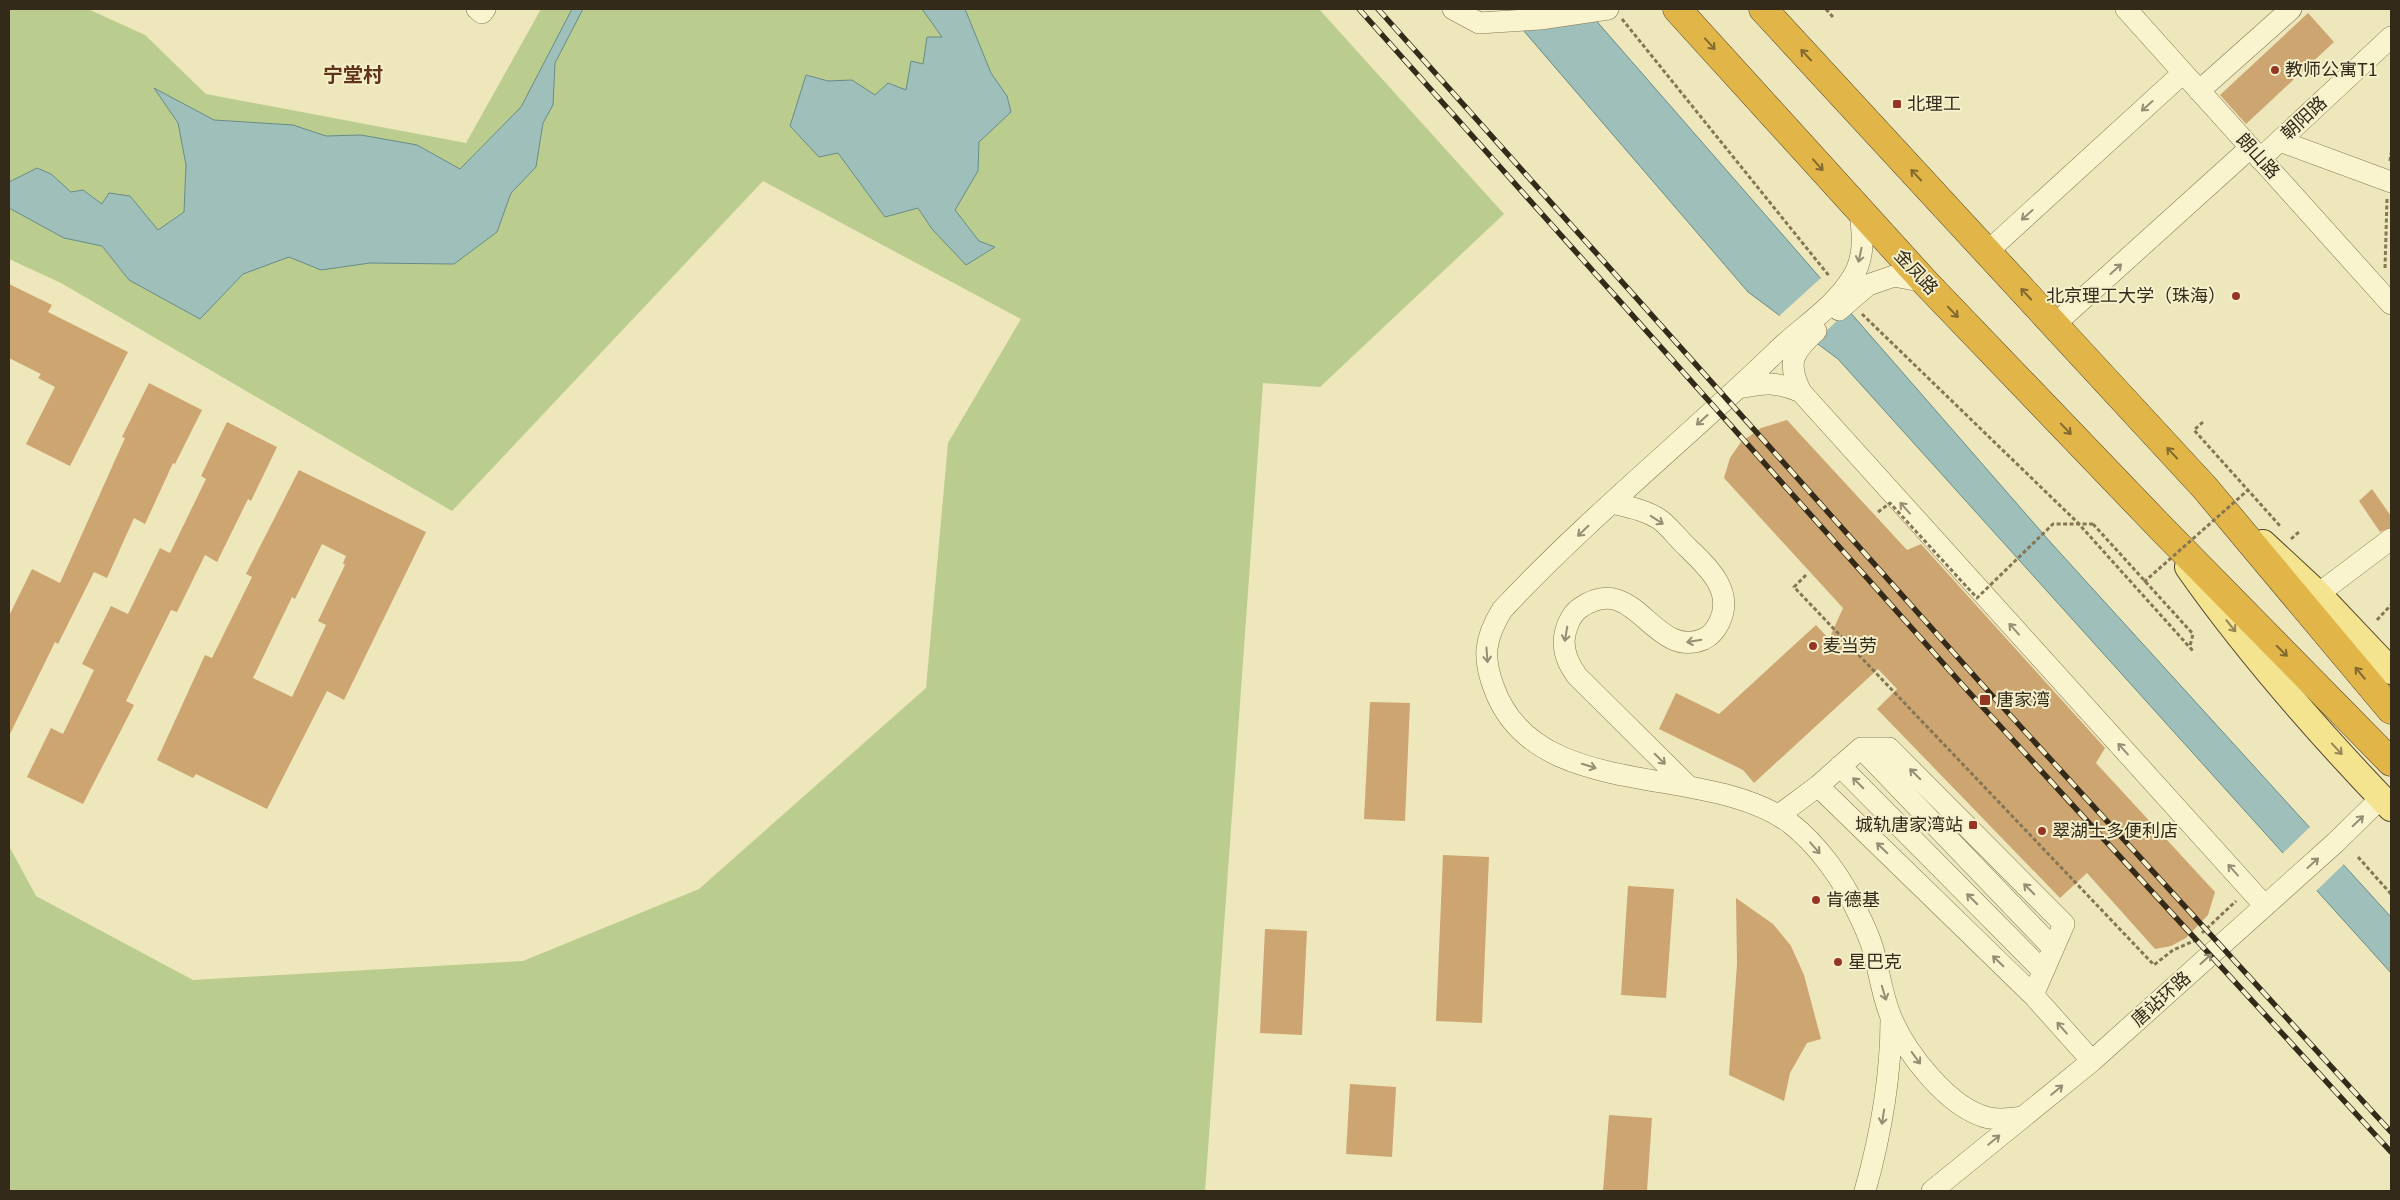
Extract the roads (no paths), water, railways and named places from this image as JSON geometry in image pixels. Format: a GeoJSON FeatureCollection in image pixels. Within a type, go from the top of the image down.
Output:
{"type":"FeatureCollection","features":[{"type":"Feature","properties":{"kind":"highway","name":"金凤路"},"geometry":{"type":"LineString","coordinates":[[1677,9],[1925,282],[2162,529],[2389,759]]}},
{"type":"Feature","properties":{"kind":"highway"},"geometry":{"type":"LineString","coordinates":[[1763,9],[2205,488],[2391,710]]}},
{"type":"Feature","properties":{"kind":"main road"},"geometry":{"type":"LineString","coordinates":[[2205,488],[2318,594],[2391,672]]}},
{"type":"Feature","properties":{"kind":"main road"},"geometry":{"type":"LineString","coordinates":[[2162,529],[2231,627],[2285,693],[2386,803]]}},
{"type":"Feature","properties":{"kind":"street"},"geometry":{"type":"LineString","coordinates":[[477,9],[482,13],[485,9]]}},
{"type":"Feature","properties":{"kind":"street"},"geometry":{"type":"LineString","coordinates":[[1452,9],[1479,23],[1610,12]]}},
{"type":"Feature","properties":{"kind":"street","name":"朗山路"},"geometry":{"type":"LineString","coordinates":[[2126,9],[2388,300]]}},
{"type":"Feature","properties":{"kind":"street"},"geometry":{"type":"LineString","coordinates":[[2199,91],[2291,9]]}},
{"type":"Feature","properties":{"kind":"street","name":"朝阳路"},"geometry":{"type":"LineString","coordinates":[[2054,325],[2255,153],[2280,141],[2391,37]]}},
{"type":"Feature","properties":{"kind":"street"},"geometry":{"type":"LineString","coordinates":[[1987,252],[2183,73]]}},
{"type":"Feature","properties":{"kind":"street"},"geometry":{"type":"LineString","coordinates":[[2280,141],[2389,182]]}},
{"type":"Feature","properties":{"kind":"street"},"geometry":{"type":"LineString","coordinates":[[1845,296],[1859,263],[1863,240],[1860,212]]}},
{"type":"Feature","properties":{"kind":"street"},"geometry":{"type":"LineString","coordinates":[[1925,282],[1894,276],[1845,296],[1793,343],[1738,388],[1612,503],[1502,610],[1491,628],[1486,644],[1490,676],[1498,701],[1512,724],[1526,737],[1543,747],[1581,764],[1745,801],[1779,815],[1814,846],[1841,882],[1857,909],[1872,948],[1891,1017],[1903,1040],[1926,1072],[1952,1097],[1988,1118],[2008,1120],[2022,1117]]}},
{"type":"Feature","properties":{"kind":"street"},"geometry":{"type":"LineString","coordinates":[[1793,343],[1793,375],[1801,392],[1981,599],[2265,906]]}},
{"type":"Feature","properties":{"kind":"street"},"geometry":{"type":"LineString","coordinates":[[1738,388],[1763,383],[1783,384],[1801,392]]}},
{"type":"Feature","properties":{"kind":"street"},"geometry":{"type":"LineString","coordinates":[[1612,503],[1637,509],[1660,519],[1715,576],[1722,592],[1722,617],[1709,636],[1695,642],[1684,642],[1673,640],[1664,635],[1626,602],[1617,598],[1596,600],[1574,612],[1569,621],[1565,636],[1565,655],[1577,676],[1689,787]]}},
{"type":"Feature","properties":{"kind":"street"},"geometry":{"type":"LineString","coordinates":[[2318,594],[2391,539]]}},
{"type":"Feature","properties":{"kind":"street"},"geometry":{"type":"LineString","coordinates":[[1779,815],[1818,786],[1861,748],[1889,748],[2064,924],[2033,995]]}},
{"type":"Feature","properties":{"kind":"street"},"geometry":{"type":"LineString","coordinates":[[1840,766],[2043,971]]}},
{"type":"Feature","properties":{"kind":"street"},"geometry":{"type":"LineString","coordinates":[[1818,786],[2033,995],[2092,1062]]}},
{"type":"Feature","properties":{"kind":"street","name":"唐站环路"},"geometry":{"type":"LineString","coordinates":[[1932,1191],[2092,1062],[2335,843],[2386,803]]}},
{"type":"Feature","properties":{"kind":"street"},"geometry":{"type":"LineString","coordinates":[[1865,1190],[1880,1136],[1888,1088],[1891,1053],[1891,1017]]}},
{"type":"Feature","properties":{"kind":"street"},"geometry":{"type":"LineString","coordinates":[[1948,1191],[1967,1163]]}},
{"type":"Feature","properties":{"kind":"water"},"geometry":{"type":"Polygon","coordinates":[[[572,9],[583,9],[555,63],[553,105],[543,123],[536,167],[511,193],[497,232],[454,264],[370,263],[321,270],[289,257],[243,274],[200,319],[129,280],[102,246],[64,238],[9,208],[9,182],[37,168],[51,174],[71,192],[83,190],[102,204],[109,193],[130,196],[158,230],[184,212],[186,165],[178,123],[154,88],[214,120],[293,125],[326,136],[361,135],[417,145],[460,169],[521,107],[572,9]]]}},
{"type":"Feature","properties":{"kind":"water"},"geometry":{"type":"Polygon","coordinates":[[[922,9],[965,9],[991,73],[1007,96],[1011,112],[979,142],[978,171],[955,210],[979,241],[995,247],[966,265],[932,229],[918,208],[885,217],[838,153],[819,157],[790,126],[806,75],[828,81],[852,80],[875,95],[888,83],[906,90],[911,61],[923,64],[927,37],[942,37],[922,9]]]}},
{"type":"Feature","properties":{"kind":"water"},"geometry":{"type":"Polygon","coordinates":[[[1505,9],[1586,9],[2052,544],[2391,917],[2391,973],[1838,359],[1748,292],[1505,9]]]}},
{"type":"Feature","properties":{"kind":"railway"},"geometry":{"type":"LineString","coordinates":[[1359,9],[1967,690],[2391,1152]]}},
{"type":"Feature","properties":{"kind":"railway"},"geometry":{"type":"LineString","coordinates":[[1378,9],[1978,680],[2391,1132]]}},
{"type":"Feature","properties":{"kind":"place","name":"教师公寓T1"},"geometry":{"type":"Point","coordinates":[2275,70]}},
{"type":"Feature","properties":{"kind":"place","name":"北理工"},"geometry":{"type":"Point","coordinates":[1897,104]}},
{"type":"Feature","properties":{"kind":"place","name":"北京理工大学（珠海）"},"geometry":{"type":"Point","coordinates":[2236,296]}},
{"type":"Feature","properties":{"kind":"place","name":"麦当劳"},"geometry":{"type":"Point","coordinates":[1813,646]}},
{"type":"Feature","properties":{"kind":"place","name":"唐家湾"},"geometry":{"type":"Point","coordinates":[1985,700]}},
{"type":"Feature","properties":{"kind":"place","name":"城轨唐家湾站"},"geometry":{"type":"Point","coordinates":[1973,825]}},
{"type":"Feature","properties":{"kind":"place","name":"翠湖士多便利店"},"geometry":{"type":"Point","coordinates":[2042,831]}},
{"type":"Feature","properties":{"kind":"place","name":"肯德基"},"geometry":{"type":"Point","coordinates":[1816,900]}},
{"type":"Feature","properties":{"kind":"place","name":"星巴克"},"geometry":{"type":"Point","coordinates":[1838,962]}},
{"type":"Feature","properties":{"kind":"district","name":"宁堂村"},"geometry":{"type":"Point","coordinates":[353,75]}}]}
